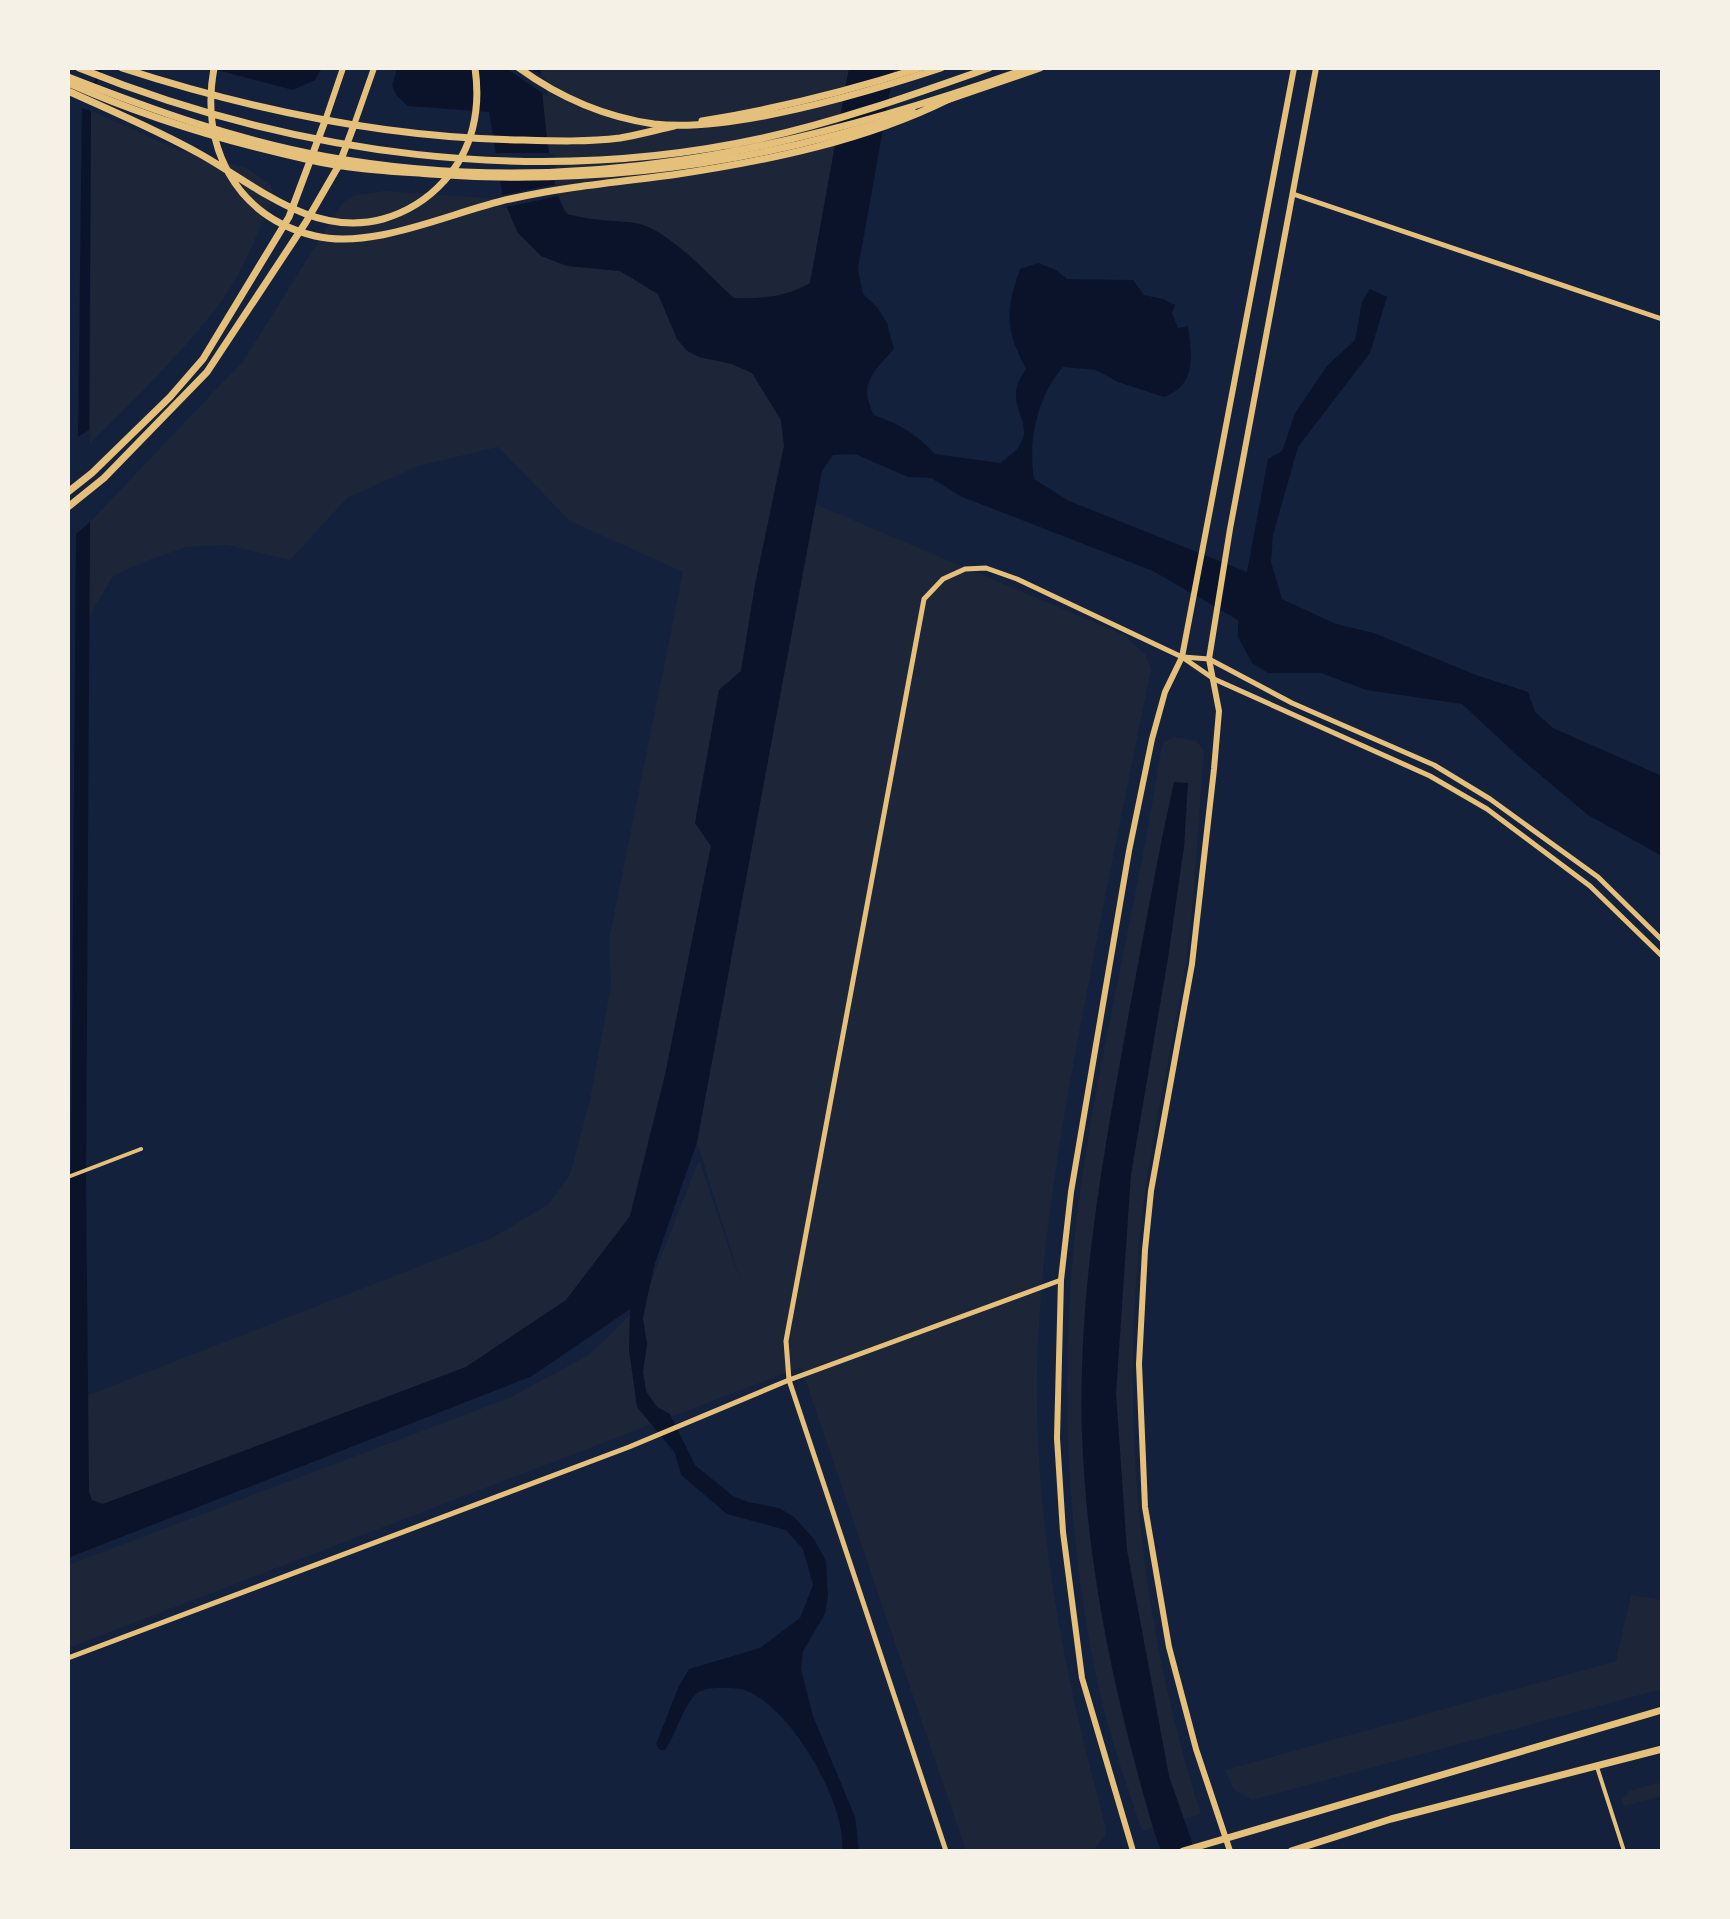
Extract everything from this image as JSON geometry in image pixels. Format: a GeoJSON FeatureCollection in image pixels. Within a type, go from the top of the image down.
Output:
{"type":"FeatureCollection","features":[{"type":"Feature","properties":{"kind":"main road"},"geometry":{"type":"LineString","coordinates":[[79,68],[157,98],[245,124],[335,144],[430,156],[574,163],[660,154],[762,138],[915,94],[989,68]]}},
{"type":"Feature","properties":{"kind":"main road"},"geometry":{"type":"LineString","coordinates":[[122,68],[221,97],[325,121],[492,140],[552,141],[621,138],[683,124],[756,113],[920,68]]}},
{"type":"Feature","properties":{"kind":"main road"},"geometry":{"type":"LineString","coordinates":[[214,68],[210,91],[213,133],[218,153],[236,185],[256,206],[279,222],[315,236],[341,239],[376,235],[508,199],[560,189],[694,171],[796,152],[918,114],[964,91]]}},
{"type":"Feature","properties":{"kind":"main road"},"geometry":{"type":"LineString","coordinates":[[68,492],[148,419],[203,359],[289,217],[343,68]]}},
{"type":"Feature","properties":{"kind":"main road"},"geometry":{"type":"LineString","coordinates":[[68,507],[104,478],[207,372],[306,222],[339,165],[374,68]]}},
{"type":"Feature","properties":{"kind":"main road"},"geometry":{"type":"LineString","coordinates":[[68,91],[178,142],[289,208],[315,219],[364,224],[418,204],[441,185],[458,164],[468,145],[476,114],[475,68]]}},
{"type":"Feature","properties":{"kind":"main road"},"geometry":{"type":"LineString","coordinates":[[519,68],[565,97],[605,112],[639,121],[689,125],[769,114],[941,68]]}},
{"type":"Feature","properties":{"kind":"main road"},"geometry":{"type":"LineString","coordinates":[[68,80],[245,138],[329,157],[429,169],[516,173],[621,168],[728,154],[806,137],[964,91],[1029,68]]}},
{"type":"Feature","properties":{"kind":"main road"},"geometry":{"type":"LineString","coordinates":[[68,80],[116,104],[178,126],[310,160],[495,178],[558,177],[687,167],[828,139],[1040,68]]}},
{"type":"Feature","properties":{"kind":"main road"},"geometry":{"type":"LineString","coordinates":[[1133,1851],[1082,1678],[1065,1547],[1057,1438],[1061,1280],[1071,1192],[1129,851],[1165,692],[1182,657],[1294,68]]}},
{"type":"Feature","properties":{"kind":"main road"},"geometry":{"type":"LineString","coordinates":[[1230,1851],[1196,1749],[1169,1647],[1145,1507],[1139,1364],[1151,1191],[1192,964],[1214,769],[1219,711],[1209,659],[1316,68]]}},
{"type":"Feature","properties":{"kind":"main road"},"geometry":{"type":"LineString","coordinates":[[1183,1851],[1662,1710]]}},
{"type":"Feature","properties":{"kind":"main road"},"geometry":{"type":"LineString","coordinates":[[1291,1851],[1391,1819],[1662,1749]]}},
{"type":"Feature","properties":{"kind":"street"},"geometry":{"type":"LineString","coordinates":[[1293,194],[1662,319]]}},
{"type":"Feature","properties":{"kind":"street"},"geometry":{"type":"LineString","coordinates":[[946,1851],[789,1380],[786,1341],[924,599],[943,579],[965,569],[986,568],[1017,579],[1182,657],[1214,679],[1430,776],[1487,809],[1590,886],[1662,956]]}},
{"type":"Feature","properties":{"kind":"street"},"geometry":{"type":"LineString","coordinates":[[1182,657],[1209,659],[1292,703],[1434,765],[1490,799],[1598,877],[1662,940]]}},
{"type":"Feature","properties":{"kind":"street"},"geometry":{"type":"LineString","coordinates":[[68,1177],[141,1149]]}},
{"type":"Feature","properties":{"kind":"street"},"geometry":{"type":"LineString","coordinates":[[68,1658],[681,1426],[789,1380],[1061,1280]]}},
{"type":"Feature","properties":{"kind":"street"},"geometry":{"type":"LineString","coordinates":[[1597,1767],[1624,1851]]}},
{"type":"Feature","properties":{"kind":"shaded area"},"geometry":{"type":"Polygon","coordinates":[[[209,68],[322,68],[315,80],[293,90],[209,68]]]}},
{"type":"Feature","properties":{"kind":"shaded area"},"geometry":{"type":"Polygon","coordinates":[[[326,68],[540,68],[551,165],[555,185],[567,214],[648,227],[674,243],[734,298],[744,298],[783,294],[810,283],[849,68],[894,68],[858,269],[863,294],[877,307],[887,323],[894,349],[870,379],[867,395],[874,415],[907,430],[935,454],[1000,463],[1019,446],[1024,428],[1016,393],[1026,369],[1014,342],[1010,320],[1012,297],[1020,269],[1038,263],[1056,270],[1067,279],[1133,280],[1144,295],[1175,305],[1172,313],[1178,328],[1188,326],[1191,359],[1187,377],[1182,385],[1164,397],[1118,382],[1096,370],[1063,367],[1047,392],[1036,420],[1032,449],[1034,479],[1069,501],[1247,572],[1268,459],[1282,451],[1295,413],[1327,366],[1355,340],[1362,302],[1370,289],[1387,297],[1370,353],[1298,447],[1273,535],[1271,562],[1282,599],[1336,624],[1374,633],[1476,675],[1528,692],[1535,712],[1553,728],[1662,776],[1662,856],[1588,815],[1462,704],[1366,690],[1321,673],[1268,673],[1252,663],[1238,637],[1238,620],[1153,571],[960,496],[931,478],[908,477],[855,454],[833,455],[822,471],[697,1142],[654,1266],[643,1318],[647,1344],[643,1372],[646,1391],[657,1407],[670,1414],[695,1465],[733,1496],[779,1508],[794,1517],[814,1539],[826,1561],[828,1595],[825,1614],[803,1651],[801,1669],[813,1716],[855,1817],[859,1851],[842,1851],[841,1831],[826,1784],[798,1737],[764,1701],[747,1691],[717,1688],[699,1692],[689,1702],[665,1750],[660,1750],[656,1744],[678,1688],[689,1669],[760,1648],[800,1618],[813,1585],[803,1549],[786,1530],[727,1514],[681,1475],[675,1453],[637,1407],[629,1350],[630,1309],[532,1376],[68,1558],[68,1203],[71,1166],[76,534],[90,522],[86,1180],[89,1492],[92,1500],[103,1504],[466,1367],[566,1300],[630,1216],[665,1075],[711,846],[695,823],[719,690],[741,671],[784,446],[781,420],[752,373],[687,351],[677,339],[658,294],[620,271],[567,266],[541,256],[518,233],[503,199],[489,112],[408,106],[396,95],[392,84],[326,68]]]}},
{"type":"Feature","properties":{"kind":"shaded area"},"geometry":{"type":"Polygon","coordinates":[[[540,68],[849,68],[810,283],[774,296],[734,299],[672,243],[637,223],[606,222],[568,214],[551,165],[540,68]]]}},
{"type":"Feature","properties":{"kind":"shaded area"},"geometry":{"type":"Polygon","coordinates":[[[82,108],[91,111],[89,430],[78,437],[82,108]]]}},
{"type":"Feature","properties":{"kind":"shaded area"},"geometry":{"type":"Polygon","coordinates":[[[91,111],[179,150],[246,168],[270,184],[274,197],[242,268],[226,295],[172,360],[90,443],[91,111]]]}},
{"type":"Feature","properties":{"kind":"shaded area"},"geometry":{"type":"Polygon","coordinates":[[[384,191],[503,199],[567,266],[620,271],[658,294],[677,339],[699,357],[732,364],[752,373],[781,420],[784,446],[755,585],[741,672],[719,690],[695,823],[711,846],[665,1075],[630,1216],[566,1300],[466,1367],[68,1517],[68,1403],[492,1238],[549,1204],[570,1175],[590,1100],[611,986],[609,940],[683,572],[570,521],[498,447],[418,466],[347,498],[290,560],[227,545],[187,547],[146,561],[113,576],[89,616],[90,522],[244,360],[343,202],[356,195],[384,191]]]}},
{"type":"Feature","properties":{"kind":"shaded area"},"geometry":{"type":"Polygon","coordinates":[[[815,504],[1124,635],[1145,654],[1151,669],[1063,1126],[1050,1208],[1038,1332],[1038,1432],[1047,1546],[1066,1660],[1106,1828],[1105,1835],[1093,1851],[966,1851],[801,1367],[68,1648],[68,1565],[509,1398],[589,1355],[643,1302],[699,1160],[743,1289],[697,1142],[815,504]]]}},
{"type":"Feature","properties":{"kind":"shaded area"},"geometry":{"type":"Polygon","coordinates":[[[1174,737],[1196,741],[1204,750],[1186,961],[1142,1217],[1135,1292],[1134,1443],[1149,1594],[1162,1668],[1201,1814],[1142,1831],[1105,1715],[1085,1612],[1070,1485],[1067,1357],[1076,1229],[1092,1113],[1161,750],[1164,742],[1174,737]]]}},
{"type":"Feature","properties":{"kind":"shaded area"},"geometry":{"type":"Polygon","coordinates":[[[1174,782],[1188,783],[1184,847],[1131,1174],[1116,1394],[1127,1550],[1169,1776],[1195,1851],[1161,1851],[1142,1789],[1113,1674],[1098,1595],[1082,1435],[1084,1324],[1095,1214],[1132,996],[1174,782]]]}},
{"type":"Feature","properties":{"kind":"shaded area"},"geometry":{"type":"Polygon","coordinates":[[[1631,1595],[1662,1600],[1662,1689],[1252,1800],[1234,1790],[1225,1770],[1616,1661],[1631,1595]]]}},
{"type":"Feature","properties":{"kind":"shaded area"},"geometry":{"type":"Polygon","coordinates":[[[1662,1782],[1662,1796],[1624,1806],[1622,1799],[1629,1791],[1662,1782]]]}},
{"type":"Feature","properties":{"kind":"pier"},"geometry":{"type":"Polygon","coordinates":[[[322,68],[397,68],[391,90],[325,72],[324,75],[320,74],[322,68]]]}},
{"type":"Feature","properties":{"kind":"pier"},"geometry":{"type":"Polygon","coordinates":[[[506,68],[530,68],[545,78],[548,97],[506,68]]]}},
{"type":"Feature","properties":{"kind":"pier"},"geometry":{"type":"Polygon","coordinates":[[[492,153],[555,153],[557,179],[496,179],[492,153]]]}},
{"type":"Feature","properties":{"kind":"pier"},"geometry":{"type":"Polygon","coordinates":[[[557,184],[559,196],[502,208],[498,196],[557,184]]]}},
{"type":"Feature","properties":{"kind":"waterway"},"geometry":{"type":"LineString","coordinates":[[94,87],[101,68]]}}]}
